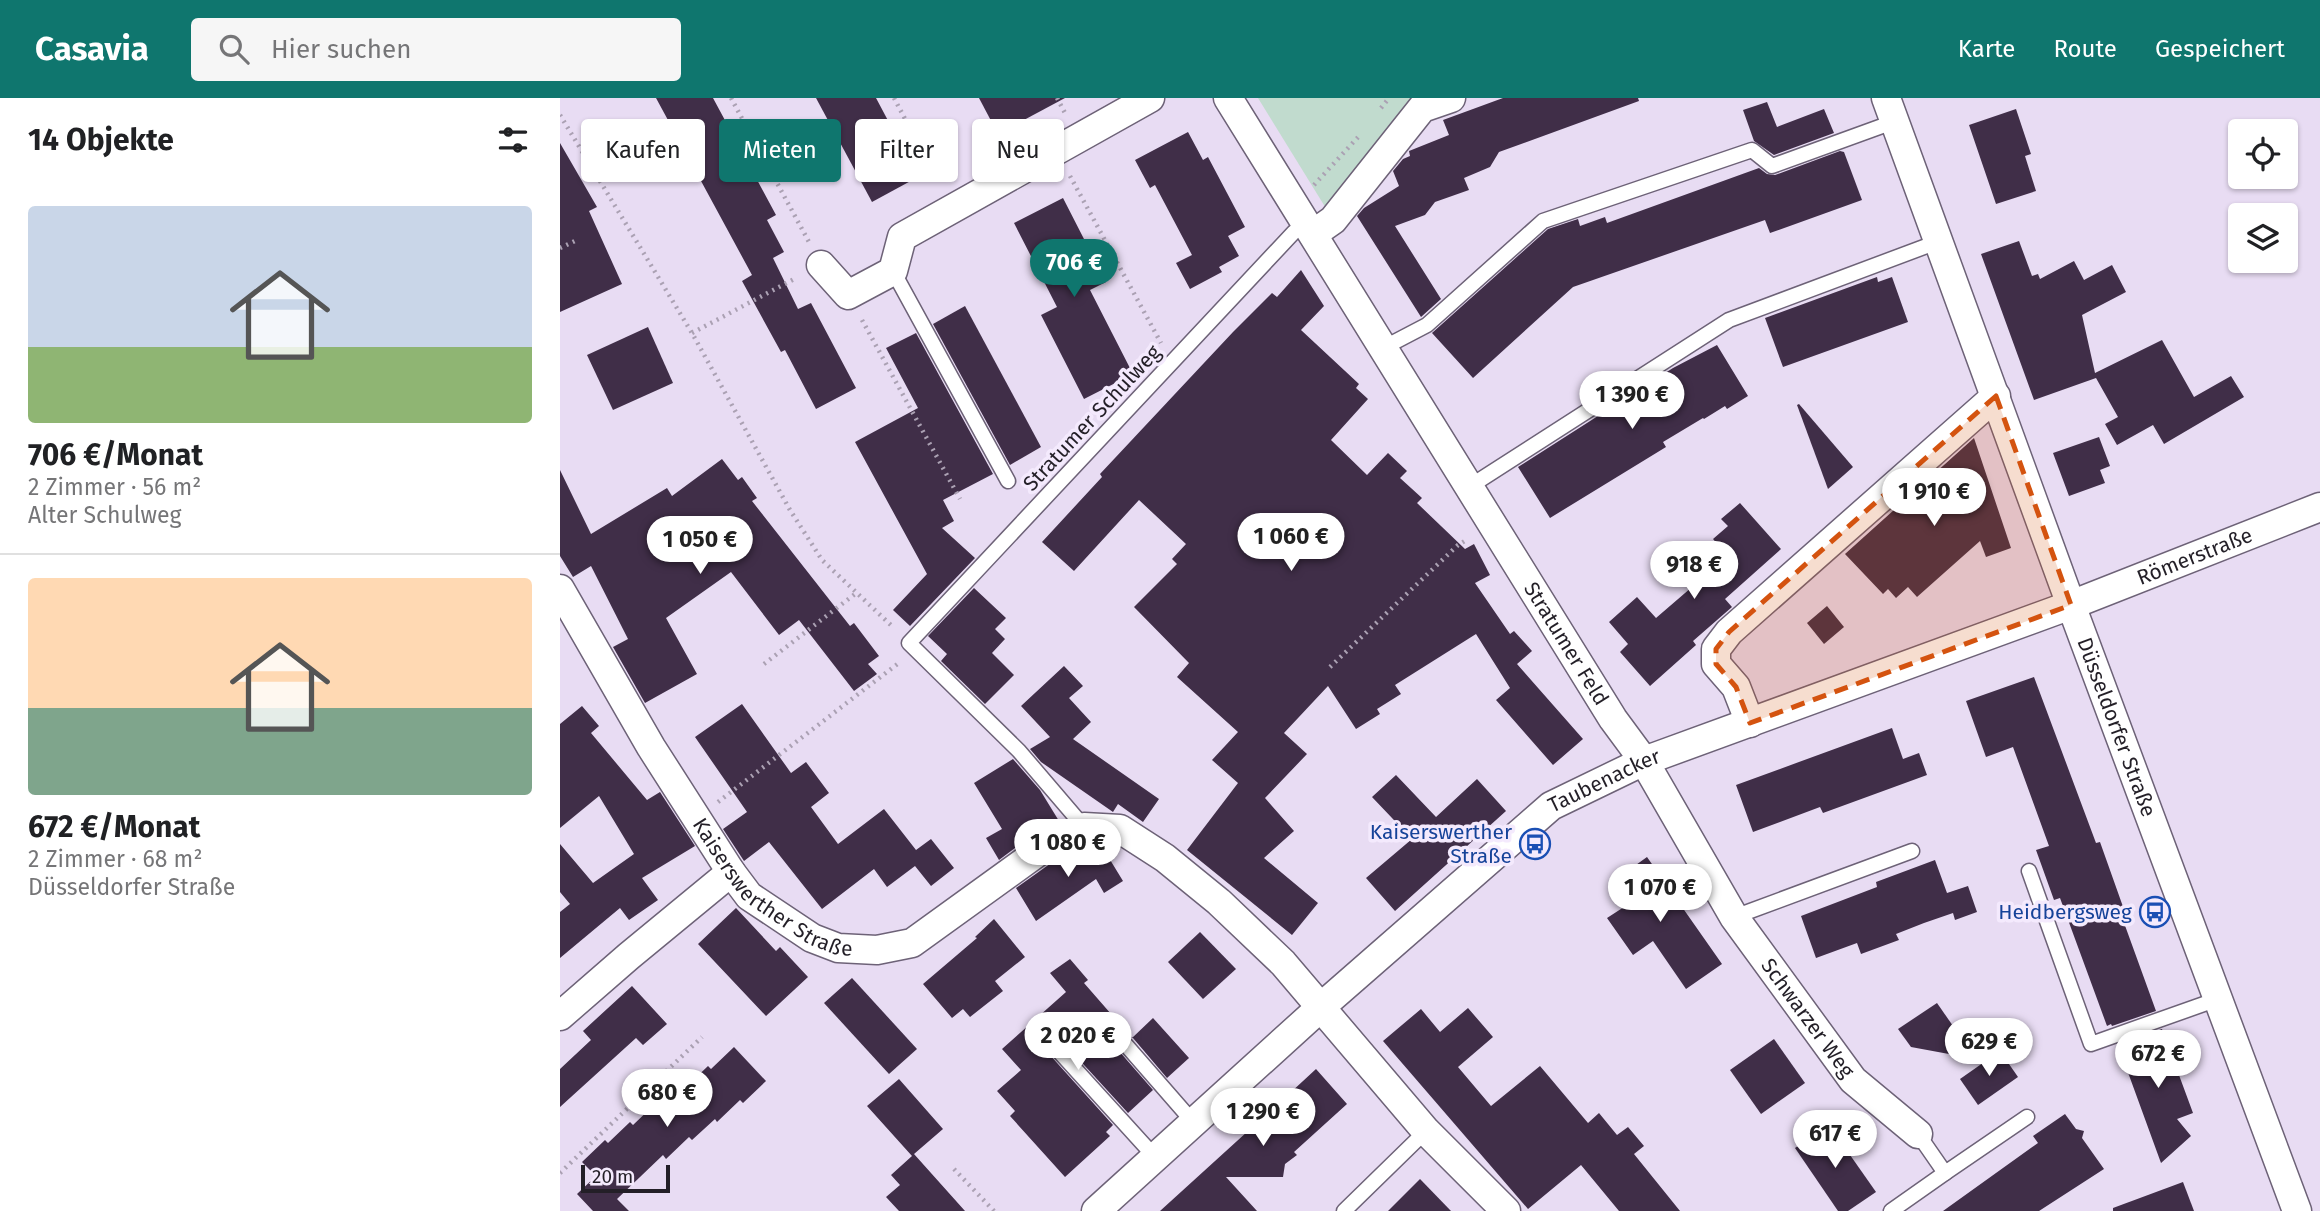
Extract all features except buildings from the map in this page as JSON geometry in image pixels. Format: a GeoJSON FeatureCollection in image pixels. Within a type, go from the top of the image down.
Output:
{"type":"FeatureCollection","features":[{"type":"Feature","properties":{"kind":"street"},"geometry":{"type":"LineString","coordinates":[[1064,144],[1120,105],[1150,98]]}},
{"type":"Feature","properties":{"kind":"street","name":"Stratumer Feld"},"geometry":{"type":"LineString","coordinates":[[1228,98],[1614,719],[1644,761]]}},
{"type":"Feature","properties":{"kind":"street"},"geometry":{"type":"LineString","coordinates":[[1305,222],[1333,220],[1422,108],[1451,98]]}},
{"type":"Feature","properties":{"kind":"street","name":"Düsseldorfer Straße"},"geometry":{"type":"LineString","coordinates":[[1891,110],[2071,605],[2297,1211]]}},
{"type":"Feature","properties":{"kind":"street"},"geometry":{"type":"LineString","coordinates":[[821,265],[848,295],[892,271],[902,237],[999,182]]}},
{"type":"Feature","properties":{"kind":"street"},"geometry":{"type":"LineString","coordinates":[[1749,723],[1736,687],[1716,664],[1716,649],[1729,632],[1996,397]]}},
{"type":"Feature","properties":{"kind":"street","name":"Römerstraße"},"geometry":{"type":"LineString","coordinates":[[2071,605],[2320,507]]}},
{"type":"Feature","properties":{"kind":"street","name":"Kaiserswerther Straße"},"geometry":{"type":"LineString","coordinates":[[560,589],[696,820],[730,872],[749,896],[812,938],[838,948],[877,950],[912,943],[1045,847],[1084,827]]}},
{"type":"Feature","properties":{"kind":"street","name":"Taubenacker"},"geometry":{"type":"LineString","coordinates":[[1096,1211],[1321,1007],[1551,806],[1644,761],[2071,605]]}},
{"type":"Feature","properties":{"kind":"street","name":"Schwarzer Weg"},"geometry":{"type":"LineString","coordinates":[[1644,761],[1734,917],[1853,1080],[1918,1135]]}},
{"type":"Feature","properties":{"kind":"street"},"geometry":{"type":"LineString","coordinates":[[1084,827],[1119,829],[1165,858],[1219,902],[1283,962],[1426,1132],[1506,1211]]}},
{"type":"Feature","properties":{"kind":"street"},"geometry":{"type":"LineString","coordinates":[[560,1016],[730,872]]}},
{"type":"Feature","properties":{"kind":"lane","name":"Düsseldorfer Straße"},"geometry":{"type":"LineString","coordinates":[[1383,348],[1427,325],[1543,221],[1752,150],[1772,166],[1891,110]]}},
{"type":"Feature","properties":{"kind":"lane","name":"Stratumer Schulweg"},"geometry":{"type":"LineString","coordinates":[[913,646],[1305,222]]}},
{"type":"Feature","properties":{"kind":"lane"},"geometry":{"type":"LineString","coordinates":[[1469,487],[1729,320],[1940,241]]}},
{"type":"Feature","properties":{"kind":"lane"},"geometry":{"type":"LineString","coordinates":[[892,271],[1008,481]]}},
{"type":"Feature","properties":{"kind":"lane"},"geometry":{"type":"LineString","coordinates":[[913,646],[1019,751],[1084,827]]}},
{"type":"Feature","properties":{"kind":"lane"},"geometry":{"type":"LineString","coordinates":[[1734,917],[1912,851]]}},
{"type":"Feature","properties":{"kind":"lane"},"geometry":{"type":"LineString","coordinates":[[2029,871],[2091,1044],[2218,999]]}},
{"type":"Feature","properties":{"kind":"lane"},"geometry":{"type":"LineString","coordinates":[[1126,1045],[1194,1122]]}},
{"type":"Feature","properties":{"kind":"lane"},"geometry":{"type":"LineString","coordinates":[[1056,1048],[1155,1157]]}},
{"type":"Feature","properties":{"kind":"lane"},"geometry":{"type":"LineString","coordinates":[[1891,1211],[2027,1116]]}},
{"type":"Feature","properties":{"kind":"lane"},"geometry":{"type":"LineString","coordinates":[[1345,1211],[1426,1132]]}},
{"type":"Feature","properties":{"kind":"lane","name":"Schwarzer Weg"},"geometry":{"type":"LineString","coordinates":[[1918,1135],[1945,1173]]}},
{"type":"Feature","properties":{"kind":"path"},"geometry":{"type":"LineString","coordinates":[[692,333],[821,265],[731,98]]}},
{"type":"Feature","properties":{"kind":"path"},"geometry":{"type":"LineString","coordinates":[[894,98],[953,208]]}},
{"type":"Feature","properties":{"kind":"path"},"geometry":{"type":"LineString","coordinates":[[1376,115],[1389,98]]}},
{"type":"Feature","properties":{"kind":"path"},"geometry":{"type":"LineString","coordinates":[[560,115],[692,333],[790,510],[822,560],[913,646],[696,820]]}},
{"type":"Feature","properties":{"kind":"path"},"geometry":{"type":"LineString","coordinates":[[1305,222],[1312,186],[1363,131]]}},
{"type":"Feature","properties":{"kind":"path"},"geometry":{"type":"LineString","coordinates":[[1064,165],[1161,344]]}},
{"type":"Feature","properties":{"kind":"path"},"geometry":{"type":"LineString","coordinates":[[560,248],[577,240]]}},
{"type":"Feature","properties":{"kind":"path"},"geometry":{"type":"LineString","coordinates":[[848,295],[960,499]]}},
{"type":"Feature","properties":{"kind":"path"},"geometry":{"type":"LineString","coordinates":[[1330,667],[1458,545],[1492,524]]}},
{"type":"Feature","properties":{"kind":"path"},"geometry":{"type":"LineString","coordinates":[[764,664],[855,594]]}},
{"type":"Feature","properties":{"kind":"path"},"geometry":{"type":"LineString","coordinates":[[560,1173],[702,1037]]}},
{"type":"Feature","properties":{"kind":"path"},"geometry":{"type":"LineString","coordinates":[[954,1169],[994,1211]]}},
{"type":"Feature","properties":{"kind":"highlighted area"},"geometry":{"type":"Polygon","coordinates":[[[1996,396],[2071,605],[1750,723],[1736,687],[1716,664],[1716,649],[1729,632],[1996,396]]]}},
{"type":"Feature","properties":{"kind":"green space"},"geometry":{"type":"Polygon","coordinates":[[[1258,98],[1415,98],[1327,210],[1258,98]]]}},
{"type":"Feature","properties":{"kind":"place","name":"Kaiserswerther Straße"},"geometry":{"type":"Point","coordinates":[1535,844]}},
{"type":"Feature","properties":{"kind":"place","name":"Heidbergsweg"},"geometry":{"type":"Point","coordinates":[2155,912]}}]}
